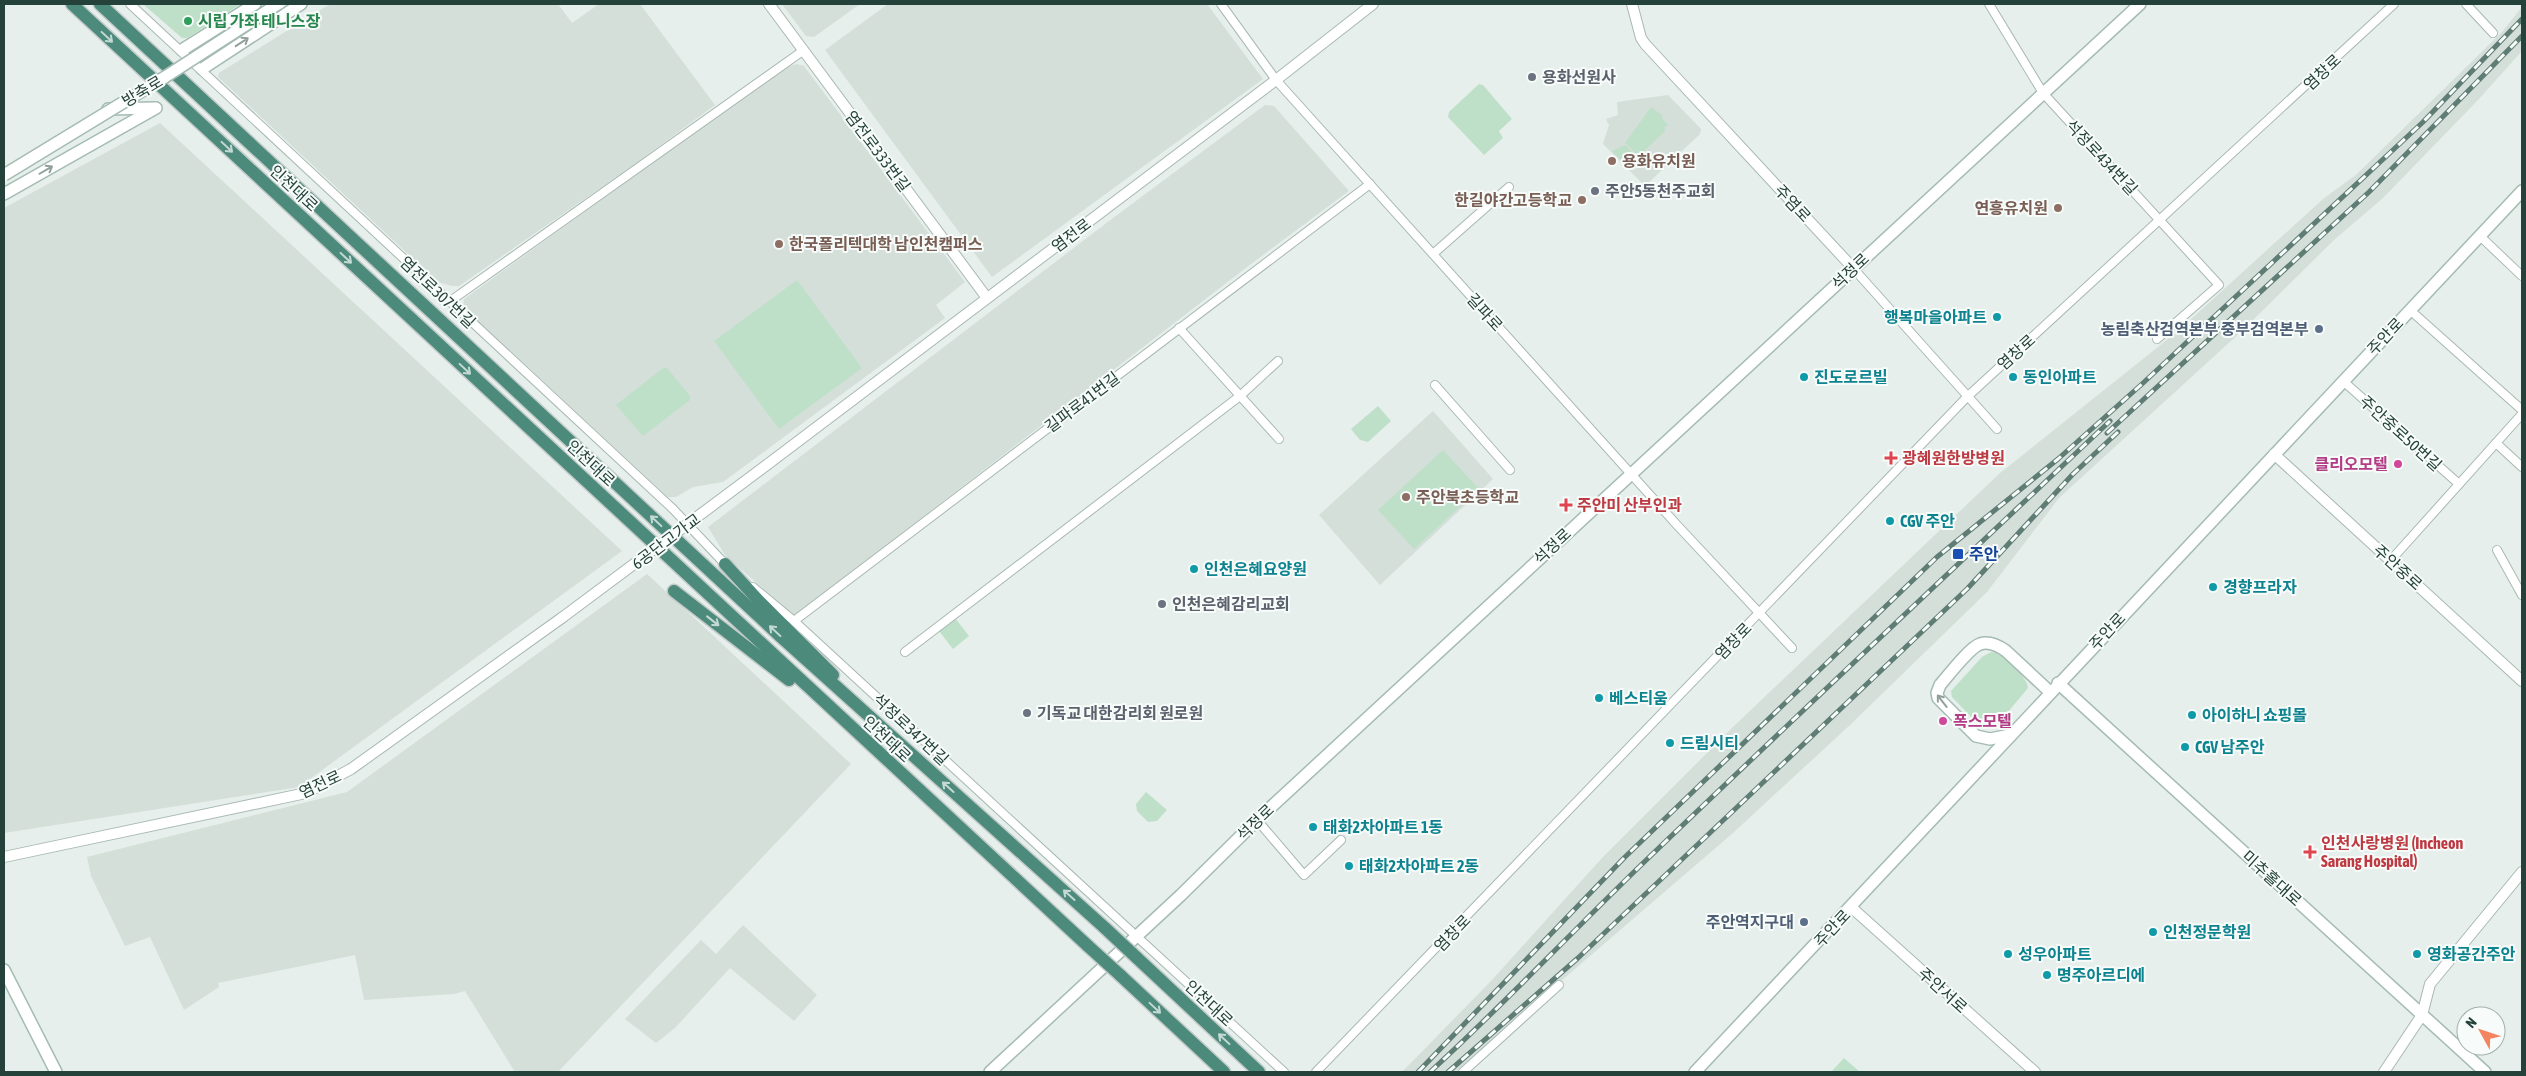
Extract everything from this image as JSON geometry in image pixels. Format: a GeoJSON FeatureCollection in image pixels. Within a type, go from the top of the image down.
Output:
{"type":"FeatureCollection","features":[{"type":"Feature","properties":{"kind":"highway","name":"인천대로"},"geometry":{"type":"LineString","coordinates":[[72,4],[1224,1072]]}},
{"type":"Feature","properties":{"kind":"highway","name":"인천대로"},"geometry":{"type":"LineString","coordinates":[[100,4],[867,715],[1105,928],[1259,1072]]}},
{"type":"Feature","properties":{"kind":"highway"},"geometry":{"type":"LineString","coordinates":[[725,564],[759,601],[826,666],[867,715]]}},
{"type":"Feature","properties":{"kind":"highway"},"geometry":{"type":"LineString","coordinates":[[674,591],[852,728]]}},
{"type":"Feature","properties":{"kind":"main road"},"geometry":{"type":"LineString","coordinates":[[182,50],[255,4]]}},
{"type":"Feature","properties":{"kind":"main road","name":"방축로"},"geometry":{"type":"LineString","coordinates":[[4,175],[165,78],[278,4]]}},
{"type":"Feature","properties":{"kind":"main road"},"geometry":{"type":"LineString","coordinates":[[197,65],[301,4]]}},
{"type":"Feature","properties":{"kind":"main road","name":"석정로"},"geometry":{"type":"LineString","coordinates":[[990,1072],[1137,936],[1257,820],[2140,4]]}},
{"type":"Feature","properties":{"kind":"main road"},"geometry":{"type":"LineString","coordinates":[[4,169],[102,110],[156,108],[4,194]]}},
{"type":"Feature","properties":{"kind":"main road","name":"주안로"},"geometry":{"type":"LineString","coordinates":[[1695,1072],[1852,908],[2058,683],[2522,191]]}},
{"type":"Feature","properties":{"kind":"main road"},"geometry":{"type":"LineString","coordinates":[[2010,735],[1990,739],[1976,736],[1938,698],[1937,693],[1940,685],[1976,646],[1989,644],[1998,646],[2006,651],[2050,692]]}},
{"type":"Feature","properties":{"kind":"main road","name":"미추홀대로"},"geometry":{"type":"LineString","coordinates":[[2058,683],[2486,1072]]}},
{"type":"Feature","properties":{"kind":"main road"},"geometry":{"type":"LineString","coordinates":[[4,970],[56,1072]]}},
{"type":"Feature","properties":{"kind":"street","name":"염전로307번길"},"geometry":{"type":"LineString","coordinates":[[130,4],[182,50],[685,521]]}},
{"type":"Feature","properties":{"kind":"street","name":"염전로333번길"},"geometry":{"type":"LineString","coordinates":[[769,4],[987,298]]}},
{"type":"Feature","properties":{"kind":"street","name":"길파로"},"geometry":{"type":"LineString","coordinates":[[1221,4],[1276,80],[1631,474],[1792,648]]}},
{"type":"Feature","properties":{"kind":"street","name":"염전로"},"geometry":{"type":"LineString","coordinates":[[768,464],[1276,80],[1373,4]]}},
{"type":"Feature","properties":{"kind":"street","name":"주염로"},"geometry":{"type":"LineString","coordinates":[[1632,4],[1641,38],[1645,44],[1853,268],[1997,429]]}},
{"type":"Feature","properties":{"kind":"street","name":"석정로434번길"},"geometry":{"type":"LineString","coordinates":[[1989,4],[2043,93],[2160,221]]}},
{"type":"Feature","properties":{"kind":"street","name":"염창로"},"geometry":{"type":"LineString","coordinates":[[1316,1072],[1967,397],[2394,4]]}},
{"type":"Feature","properties":{"kind":"street"},"geometry":{"type":"LineString","coordinates":[[2466,4],[2493,33]]}},
{"type":"Feature","properties":{"kind":"street"},"geometry":{"type":"LineString","coordinates":[[449,302],[804,50]]}},
{"type":"Feature","properties":{"kind":"street","name":"길파로41번길"},"geometry":{"type":"LineString","coordinates":[[794,621],[1370,184]]}},
{"type":"Feature","properties":{"kind":"street"},"geometry":{"type":"LineString","coordinates":[[1433,254],[1509,187]]}},
{"type":"Feature","properties":{"kind":"street"},"geometry":{"type":"LineString","coordinates":[[2157,339],[2219,285],[2160,221]]}},
{"type":"Feature","properties":{"kind":"street"},"geometry":{"type":"LineString","coordinates":[[2480,236],[2522,276]]}},
{"type":"Feature","properties":{"kind":"street"},"geometry":{"type":"LineString","coordinates":[[2410,310],[2522,410]]}},
{"type":"Feature","properties":{"kind":"street"},"geometry":{"type":"LineString","coordinates":[[1179,328],[1279,439]]}},
{"type":"Feature","properties":{"kind":"street"},"geometry":{"type":"LineString","coordinates":[[905,652],[1240,396],[1278,361]]}},
{"type":"Feature","properties":{"kind":"street","name":"주안중로50번길"},"geometry":{"type":"LineString","coordinates":[[2343,381],[2459,484]]}},
{"type":"Feature","properties":{"kind":"street"},"geometry":{"type":"LineString","coordinates":[[1435,385],[1510,470]]}},
{"type":"Feature","properties":{"kind":"street"},"geometry":{"type":"LineString","coordinates":[[2391,560],[2522,414]]}},
{"type":"Feature","properties":{"kind":"street"},"geometry":{"type":"LineString","coordinates":[[2496,443],[2522,466]]}},
{"type":"Feature","properties":{"kind":"street","name":"주안중로"},"geometry":{"type":"LineString","coordinates":[[2274,454],[2522,679]]}},
{"type":"Feature","properties":{"kind":"street","name":"6공단고가교"},"geometry":{"type":"LineString","coordinates":[[563,617],[768,464]]}},
{"type":"Feature","properties":{"kind":"street","name":"석정로347번길"},"geometry":{"type":"LineString","coordinates":[[685,521],[725,564],[794,621],[1284,1072]]}},
{"type":"Feature","properties":{"kind":"street"},"geometry":{"type":"LineString","coordinates":[[2497,550],[2522,595]]}},
{"type":"Feature","properties":{"kind":"street","name":"염전로"},"geometry":{"type":"LineString","coordinates":[[4,857],[306,793],[351,769],[563,617]]}},
{"type":"Feature","properties":{"kind":"street"},"geometry":{"type":"LineString","coordinates":[[1257,820],[1304,875],[1341,840]]}},
{"type":"Feature","properties":{"kind":"street"},"geometry":{"type":"LineString","coordinates":[[2384,1072],[2422,1015],[2430,984],[2522,872]]}},
{"type":"Feature","properties":{"kind":"street","name":"주안서로"},"geometry":{"type":"LineString","coordinates":[[1852,908],[2035,1072]]}},
{"type":"Feature","properties":{"kind":"street"},"geometry":{"type":"LineString","coordinates":[[1463,1072],[1559,985]]}},
{"type":"Feature","properties":{"kind":"shaded area"},"geometry":{"type":"Polygon","coordinates":[[[330,4],[558,4],[572,23],[599,4],[640,4],[715,105],[632,166],[459,286],[452,286],[438,282],[218,77],[219,73],[330,4]]]}},
{"type":"Feature","properties":{"kind":"shaded area"},"geometry":{"type":"Polygon","coordinates":[[[782,4],[860,4],[814,37],[806,36],[782,4]]]}},
{"type":"Feature","properties":{"kind":"shaded area"},"geometry":{"type":"Polygon","coordinates":[[[888,4],[1207,4],[1263,79],[992,277],[825,50],[888,4]]]}},
{"type":"Feature","properties":{"kind":"shaded area"},"geometry":{"type":"Polygon","coordinates":[[[2522,7],[2522,51],[2478,100],[2383,198],[2334,240],[2244,329],[2059,498],[1987,592],[1850,725],[1733,833],[1455,1072],[1402,1072],[1491,981],[1602,858],[1734,726],[2000,473],[2178,331],[2323,199],[2357,174],[2502,32],[2522,7]]]}},
{"type":"Feature","properties":{"kind":"shaded area","name":"한국폴리텍대학 남인천캠퍼스"},"geometry":{"type":"Polygon","coordinates":[[[797,64],[804,66],[965,282],[936,305],[945,318],[723,482],[693,487],[676,497],[668,497],[463,307],[464,299],[786,67],[797,64]]]}},
{"type":"Feature","properties":{"kind":"shaded area"},"geometry":{"type":"Polygon","coordinates":[[[1668,95],[1701,129],[1700,134],[1645,186],[1603,144],[1609,125],[1606,119],[1618,115],[1617,102],[1668,95]]]}},
{"type":"Feature","properties":{"kind":"shaded area"},"geometry":{"type":"Polygon","coordinates":[[[1265,105],[1274,106],[1349,191],[1251,264],[794,616],[725,555],[708,527],[1113,218],[1265,105]]]}},
{"type":"Feature","properties":{"kind":"shaded area"},"geometry":{"type":"Polygon","coordinates":[[[160,123],[622,551],[299,787],[4,833],[4,208],[160,123]]]}},
{"type":"Feature","properties":{"kind":"shaded area","name":"주안북초등학교"},"geometry":{"type":"Polygon","coordinates":[[[1433,411],[1493,479],[1380,585],[1319,515],[1433,411]]]}},
{"type":"Feature","properties":{"kind":"shaded area"},"geometry":{"type":"Polygon","coordinates":[[[647,574],[851,764],[558,1072],[515,1072],[465,991],[454,994],[364,1000],[355,955],[218,983],[219,987],[184,1010],[150,937],[125,946],[91,876],[87,857],[347,792],[647,574]]]}},
{"type":"Feature","properties":{"kind":"shaded area"},"geometry":{"type":"Polygon","coordinates":[[[743,925],[817,995],[794,1021],[730,968],[675,1028],[656,1043],[625,1019],[701,940],[716,954],[743,925]]]}},
{"type":"Feature","properties":{"kind":"green space","name":"시립 가좌 테니스장"},"geometry":{"type":"Polygon","coordinates":[[[143,4],[241,4],[187,38],[182,38],[143,4]]]}},
{"type":"Feature","properties":{"kind":"green space"},"geometry":{"type":"Polygon","coordinates":[[[1479,84],[1483,85],[1512,119],[1499,131],[1503,138],[1484,155],[1448,117],[1449,112],[1479,84]]]}},
{"type":"Feature","properties":{"kind":"green space"},"geometry":{"type":"Polygon","coordinates":[[[1651,107],[1662,115],[1662,118],[1668,125],[1664,128],[1666,130],[1639,156],[1625,143],[1651,107]]]}},
{"type":"Feature","properties":{"kind":"green space"},"geometry":{"type":"Polygon","coordinates":[[[1625,145],[1637,157],[1627,166],[1612,151],[1625,145]]]}},
{"type":"Feature","properties":{"kind":"green space"},"geometry":{"type":"Polygon","coordinates":[[[797,280],[862,368],[779,429],[714,341],[797,280]]]}},
{"type":"Feature","properties":{"kind":"green space"},"geometry":{"type":"Polygon","coordinates":[[[663,368],[667,368],[690,396],[690,400],[643,436],[616,405],[663,368]]]}},
{"type":"Feature","properties":{"kind":"green space"},"geometry":{"type":"Polygon","coordinates":[[[1378,406],[1391,421],[1368,442],[1360,440],[1351,429],[1378,406]]]}},
{"type":"Feature","properties":{"kind":"green space"},"geometry":{"type":"Polygon","coordinates":[[[1443,450],[1479,489],[1414,549],[1378,510],[1443,450]]]}},
{"type":"Feature","properties":{"kind":"green space"},"geometry":{"type":"Polygon","coordinates":[[[955,618],[969,636],[953,649],[939,631],[955,618]]]}},
{"type":"Feature","properties":{"kind":"green space"},"geometry":{"type":"Polygon","coordinates":[[[1991,652],[2008,660],[2027,683],[2028,688],[1997,725],[1992,727],[1977,723],[1952,697],[1951,691],[1982,657],[1991,652]]]}},
{"type":"Feature","properties":{"kind":"green space"},"geometry":{"type":"Polygon","coordinates":[[[1146,792],[1167,810],[1157,821],[1148,822],[1137,811],[1136,804],[1146,792]]]}},
{"type":"Feature","properties":{"kind":"green space"},"geometry":{"type":"Polygon","coordinates":[[[1844,1058],[1860,1072],[1831,1072],[1844,1058]]]}},
{"type":"Feature","properties":{"kind":"railway"},"geometry":{"type":"LineString","coordinates":[[1418,1072],[1625,857],[1937,557],[2058,459],[2142,384],[2423,122],[2522,19]]}},
{"type":"Feature","properties":{"kind":"railway"},"geometry":{"type":"LineString","coordinates":[[2107,433],[2369,192],[2522,36]]}},
{"type":"Feature","properties":{"kind":"railway"},"geometry":{"type":"LineString","coordinates":[[1430,1072],[1698,811],[2110,421]]}},
{"type":"Feature","properties":{"kind":"railway"},"geometry":{"type":"LineString","coordinates":[[1448,1072],[1578,958],[1967,589],[2073,474],[2118,432]]}},
{"type":"Feature","properties":{"kind":"place","name":"시립 가좌 테니스장"},"geometry":{"type":"Point","coordinates":[188,21]}},
{"type":"Feature","properties":{"kind":"place","name":"용화선원사"},"geometry":{"type":"Point","coordinates":[1532,77]}},
{"type":"Feature","properties":{"kind":"place","name":"용화유치원"},"geometry":{"type":"Point","coordinates":[1612,161]}},
{"type":"Feature","properties":{"kind":"place","name":"주안5동천주교회"},"geometry":{"type":"Point","coordinates":[1595,191]}},
{"type":"Feature","properties":{"kind":"place","name":"한길야간고등학교"},"geometry":{"type":"Point","coordinates":[1582,200]}},
{"type":"Feature","properties":{"kind":"place","name":"연흥유치원"},"geometry":{"type":"Point","coordinates":[2058,208]}},
{"type":"Feature","properties":{"kind":"place","name":"한국폴리텍대학 남인천캠퍼스"},"geometry":{"type":"Point","coordinates":[779,244]}},
{"type":"Feature","properties":{"kind":"place","name":"행복마을아파트"},"geometry":{"type":"Point","coordinates":[1997,317]}},
{"type":"Feature","properties":{"kind":"place","name":"농림축산검역본부 중부검역본부"},"geometry":{"type":"Point","coordinates":[2319,329]}},
{"type":"Feature","properties":{"kind":"place","name":"진도로르빌"},"geometry":{"type":"Point","coordinates":[1804,377]}},
{"type":"Feature","properties":{"kind":"place","name":"동인아파트"},"geometry":{"type":"Point","coordinates":[2013,377]}},
{"type":"Feature","properties":{"kind":"place","name":"광혜원한방병원"},"geometry":{"type":"Point","coordinates":[1891,458]}},
{"type":"Feature","properties":{"kind":"place","name":"클리오모텔"},"geometry":{"type":"Point","coordinates":[2398,464]}},
{"type":"Feature","properties":{"kind":"place","name":"주안북초등학교"},"geometry":{"type":"Point","coordinates":[1406,497]}},
{"type":"Feature","properties":{"kind":"place","name":"주안미 산부인과"},"geometry":{"type":"Point","coordinates":[1566,505]}},
{"type":"Feature","properties":{"kind":"place","name":"CGV 주안"},"geometry":{"type":"Point","coordinates":[1890,521]}},
{"type":"Feature","properties":{"kind":"place","name":"주안"},"geometry":{"type":"Point","coordinates":[1958,554]}},
{"type":"Feature","properties":{"kind":"place","name":"인천은혜요양원"},"geometry":{"type":"Point","coordinates":[1194,569]}},
{"type":"Feature","properties":{"kind":"place","name":"경향프라자"},"geometry":{"type":"Point","coordinates":[2213,587]}},
{"type":"Feature","properties":{"kind":"place","name":"인천은혜감리교회"},"geometry":{"type":"Point","coordinates":[1162,604]}},
{"type":"Feature","properties":{"kind":"place","name":"베스티움"},"geometry":{"type":"Point","coordinates":[1599,698]}},
{"type":"Feature","properties":{"kind":"place","name":"기독교 대한감리회 원로원"},"geometry":{"type":"Point","coordinates":[1027,713]}},
{"type":"Feature","properties":{"kind":"place","name":"아이하니 쇼핑몰"},"geometry":{"type":"Point","coordinates":[2192,715]}},
{"type":"Feature","properties":{"kind":"place","name":"폭스모텔"},"geometry":{"type":"Point","coordinates":[1943,721]}},
{"type":"Feature","properties":{"kind":"place","name":"드림시티"},"geometry":{"type":"Point","coordinates":[1670,743]}},
{"type":"Feature","properties":{"kind":"place","name":"CGV 남주안"},"geometry":{"type":"Point","coordinates":[2185,747]}},
{"type":"Feature","properties":{"kind":"place","name":"태화2차아파트 1동"},"geometry":{"type":"Point","coordinates":[1313,827]}},
{"type":"Feature","properties":{"kind":"place","name":"인천사랑병원 (Incheon Sarang Hospital)"},"geometry":{"type":"Point","coordinates":[2310,852]}},
{"type":"Feature","properties":{"kind":"place","name":"태화2차아파트 2동"},"geometry":{"type":"Point","coordinates":[1349,866]}},
{"type":"Feature","properties":{"kind":"place","name":"주안역지구대"},"geometry":{"type":"Point","coordinates":[1804,922]}},
{"type":"Feature","properties":{"kind":"place","name":"인천정문학원"},"geometry":{"type":"Point","coordinates":[2153,932]}},
{"type":"Feature","properties":{"kind":"place","name":"성우아파트"},"geometry":{"type":"Point","coordinates":[2008,954]}},
{"type":"Feature","properties":{"kind":"place","name":"영화공간주안"},"geometry":{"type":"Point","coordinates":[2417,954]}},
{"type":"Feature","properties":{"kind":"place","name":"명주아르디에"},"geometry":{"type":"Point","coordinates":[2047,975]}}]}
